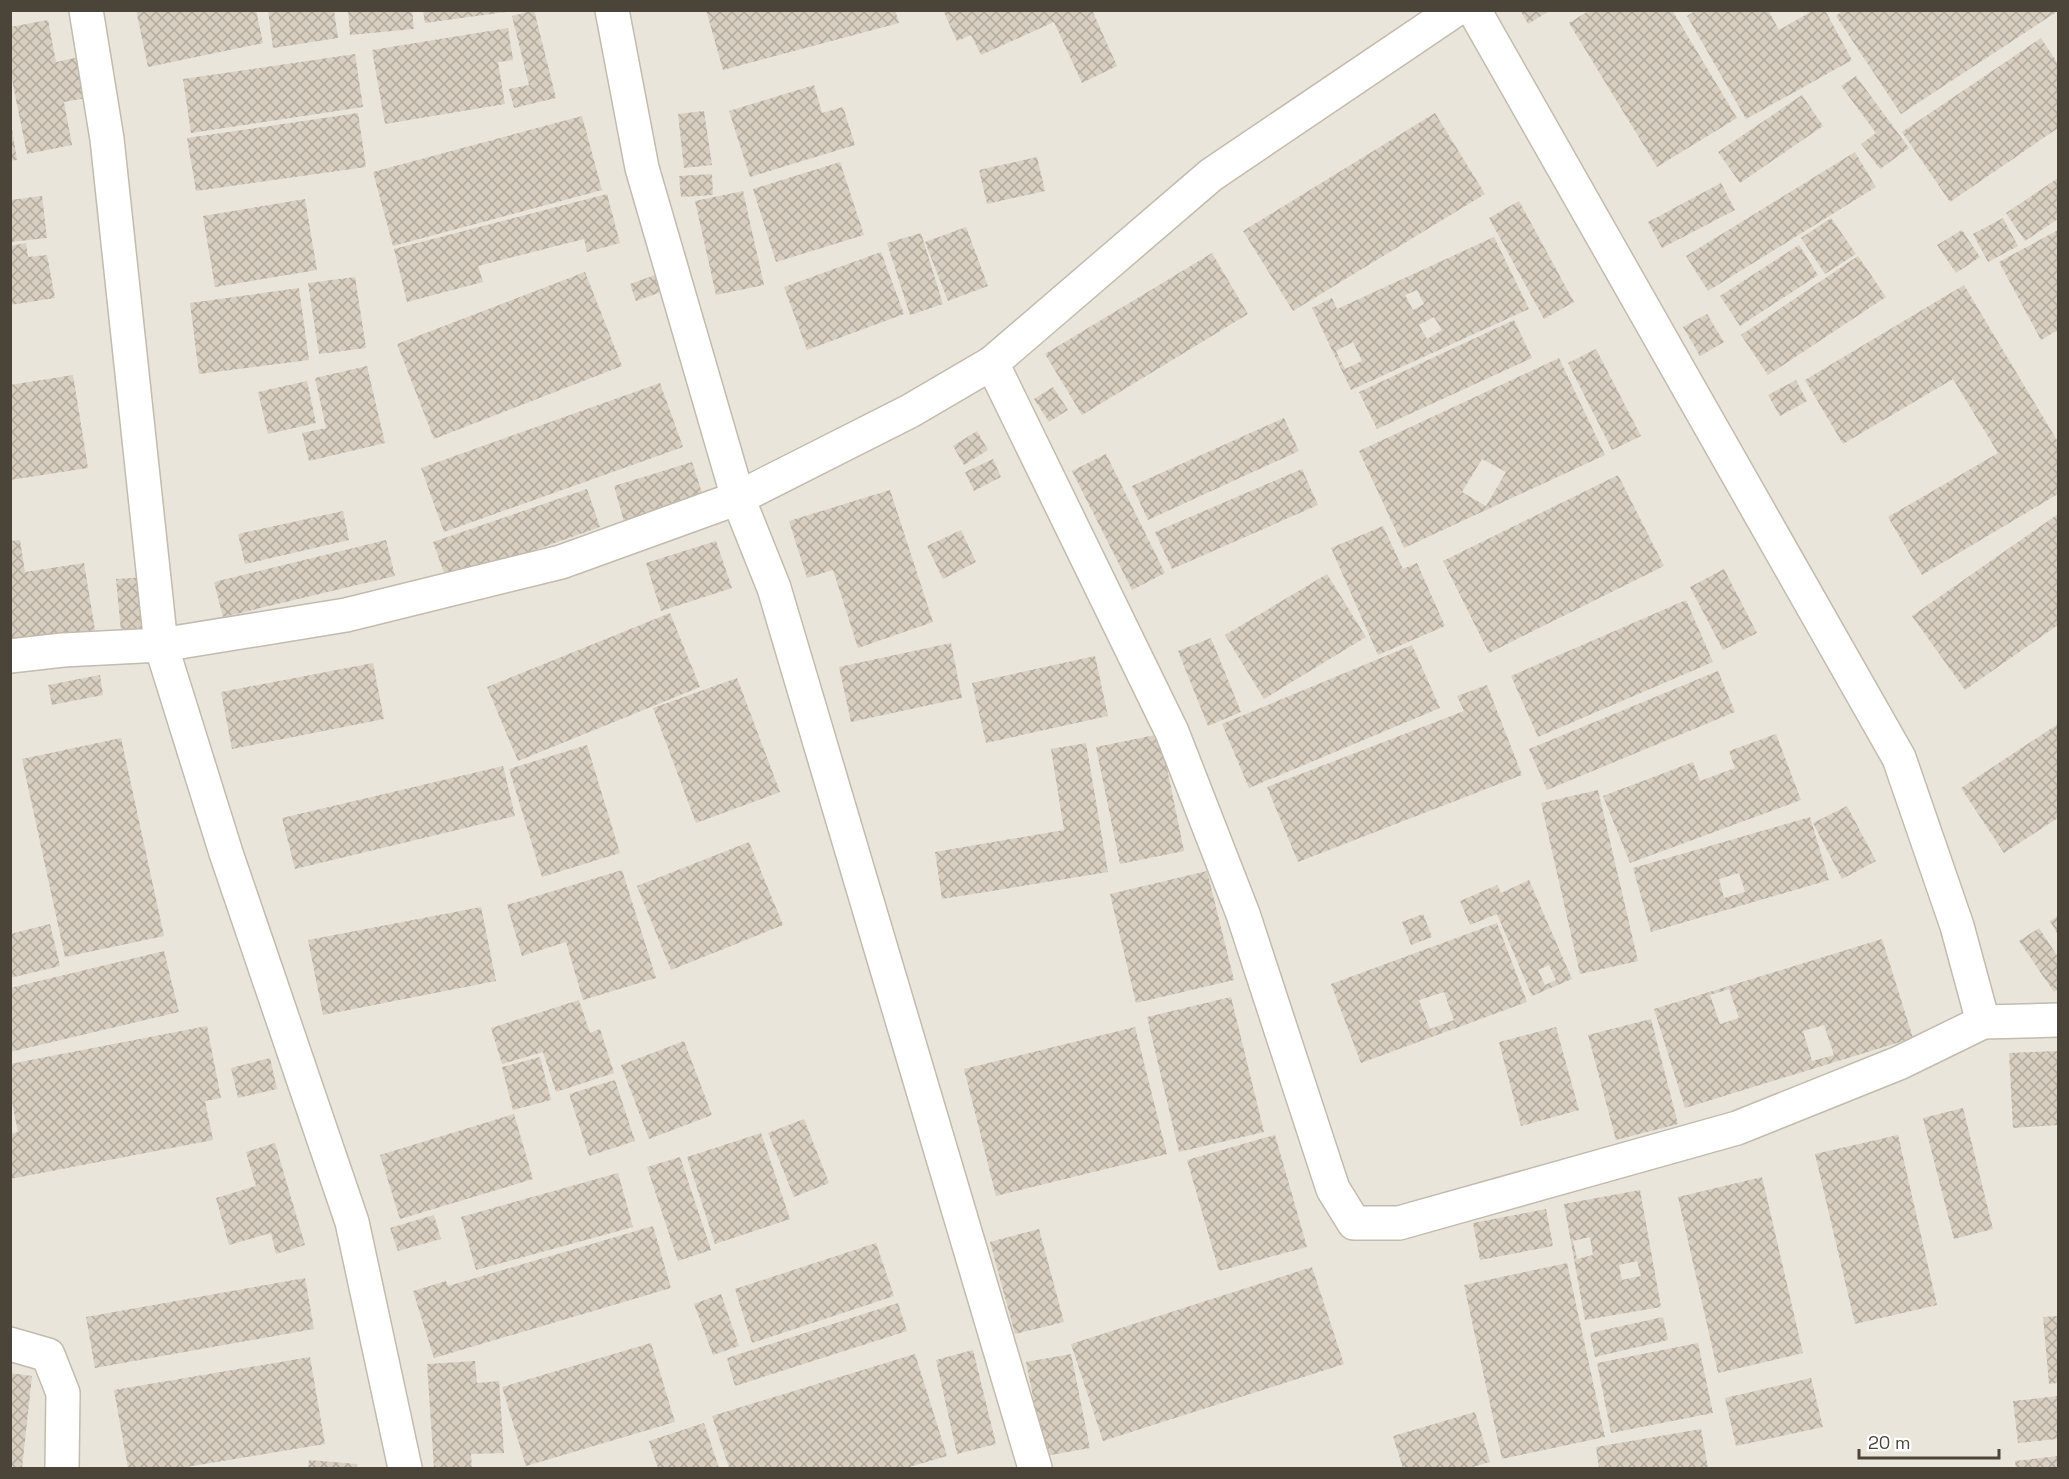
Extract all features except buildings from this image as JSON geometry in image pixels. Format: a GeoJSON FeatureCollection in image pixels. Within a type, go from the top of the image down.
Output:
{"type":"FeatureCollection","features":[{"type":"Feature","properties":{"kind":"street"},"geometry":{"type":"LineString","coordinates":[[86,10],[107,139],[161,645],[226,853],[352,1222],[405,1468]]}},
{"type":"Feature","properties":{"kind":"street"},"geometry":{"type":"LineString","coordinates":[[612,10],[642,168],[738,498],[774,588],[1035,1468]]}},
{"type":"Feature","properties":{"kind":"street"},"geometry":{"type":"LineString","coordinates":[[10,656],[63,650],[161,645],[346,615],[561,562],[738,498],[910,411],[992,363],[1211,175],[1455,10]]}},
{"type":"Feature","properties":{"kind":"street"},"geometry":{"type":"LineString","coordinates":[[1474,10],[1899,758],[1958,926],[1983,1022]]}},
{"type":"Feature","properties":{"kind":"street"},"geometry":{"type":"LineString","coordinates":[[992,363],[1172,732],[1243,914],[1334,1189],[1354,1222],[1399,1223],[1737,1128],[1899,1063],[1983,1022],[2058,1020]]}},
{"type":"Feature","properties":{"kind":"street"},"geometry":{"type":"LineString","coordinates":[[10,1344],[48,1355],[63,1393],[62,1468]]}},
{"type":"Feature","properties":{"kind":"shaded area"},"geometry":{"type":"Polygon","coordinates":[[[11,11],[2058,11],[2058,1468],[11,1468],[11,11]]]}}]}
